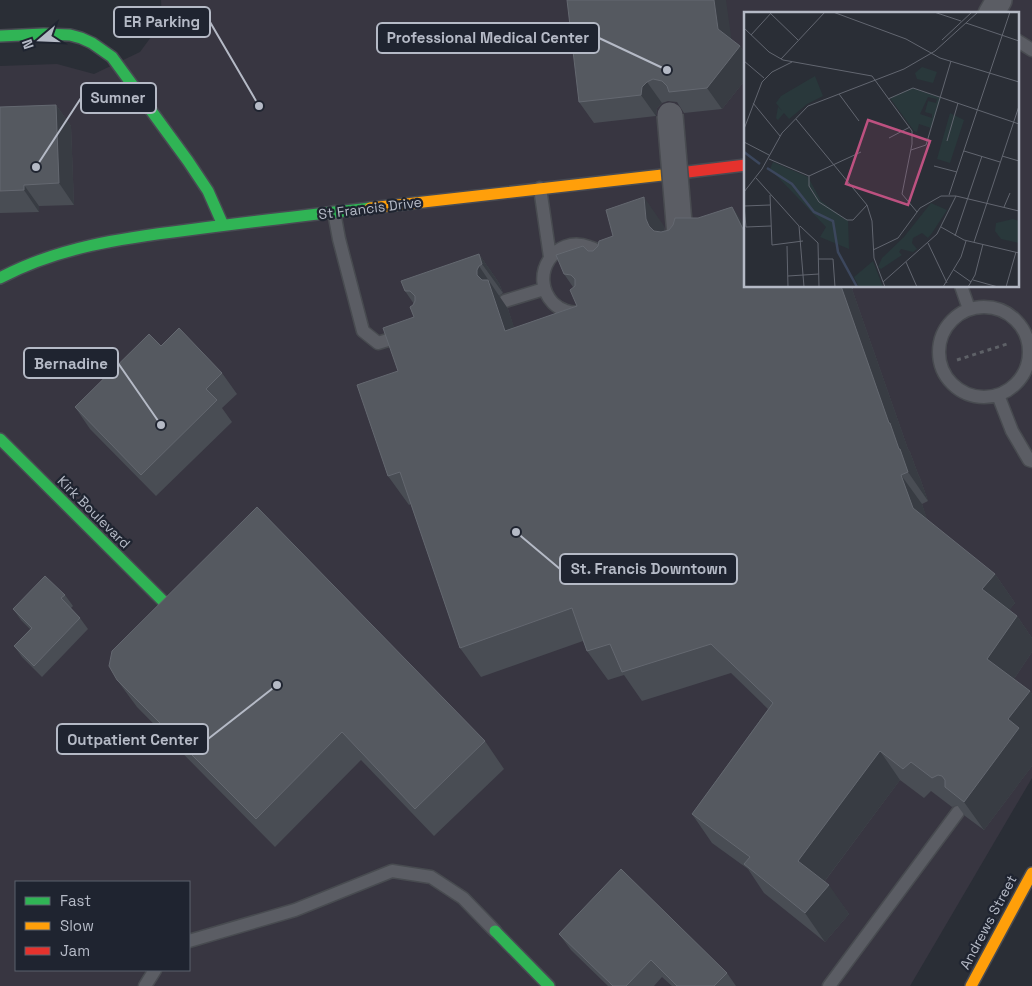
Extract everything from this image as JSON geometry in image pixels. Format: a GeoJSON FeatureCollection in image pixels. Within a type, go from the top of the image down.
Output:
{"type":"FeatureCollection","features":[{"type":"Feature","properties":{"kind":"street"},"geometry":{"type":"LineString","coordinates":[[992,12],[998,0]]}},
{"type":"Feature","properties":{"kind":"street"},"geometry":{"type":"LineString","coordinates":[[0,36],[72,35],[101,48],[112,57],[193,168],[208,191],[224,225]]}},
{"type":"Feature","properties":{"kind":"street"},"geometry":{"type":"LineString","coordinates":[[670,115],[682,247]]}},
{"type":"Feature","properties":{"kind":"street","name":"St Francis Drive"},"geometry":{"type":"LineString","coordinates":[[0,278],[21,267],[72,250],[126,238],[744,165]]}},
{"type":"Feature","properties":{"kind":"street","name":"Kirk Boulevard"},"geometry":{"type":"LineString","coordinates":[[0,439],[167,605]]}},
{"type":"Feature","properties":{"kind":"street","name":"Andrews Street"},"geometry":{"type":"LineString","coordinates":[[971,986],[1032,872]]}},
{"type":"Feature","properties":{"kind":"street"},"geometry":{"type":"LineString","coordinates":[[495,931],[549,986]]}},
{"type":"Feature","properties":{"kind":"lane"},"geometry":{"type":"LineString","coordinates":[[1020,42],[1032,50]]}},
{"type":"Feature","properties":{"kind":"lane"},"geometry":{"type":"LineString","coordinates":[[540,188],[550,257]]}},
{"type":"Feature","properties":{"kind":"lane"},"geometry":{"type":"LineString","coordinates":[[334,212],[339,239],[363,331],[378,343],[411,333]]}},
{"type":"Feature","properties":{"kind":"lane"},"geometry":{"type":"LineString","coordinates":[[588,311],[577,313],[566,311],[549,298],[544,289],[543,276],[545,265],[550,257],[561,248],[573,244],[584,245],[596,249],[605,257],[611,272]]}},
{"type":"Feature","properties":{"kind":"lane"},"geometry":{"type":"LineString","coordinates":[[962,288],[968,309]]}},
{"type":"Feature","properties":{"kind":"lane"},"geometry":{"type":"LineString","coordinates":[[505,301],[544,289]]}},
{"type":"Feature","properties":{"kind":"lane"},"geometry":{"type":"LineString","coordinates":[[983,306],[1005,311],[1020,324],[1026,337],[1029,351],[1027,365],[1020,378],[1011,388],[998,395],[983,397],[968,394],[954,386],[944,374],[939,359],[939,342],[945,328],[955,316],[968,309],[983,306]]}},
{"type":"Feature","properties":{"kind":"lane"},"geometry":{"type":"LineString","coordinates":[[998,395],[1012,431],[1029,460],[1032,461]]}},
{"type":"Feature","properties":{"kind":"lane"},"geometry":{"type":"LineString","coordinates":[[829,986],[958,812]]}},
{"type":"Feature","properties":{"kind":"lane"},"geometry":{"type":"LineString","coordinates":[[190,941],[294,910],[392,871],[431,877],[463,898],[495,931]]}},
{"type":"Feature","properties":{"kind":"lane"},"geometry":{"type":"LineString","coordinates":[[145,986],[154,971]]}},
{"type":"Feature","properties":{"kind":"path"},"geometry":{"type":"LineString","coordinates":[[957,360],[1007,344]]}},
{"type":"Feature","properties":{"kind":"shaded area"},"geometry":{"type":"Polygon","coordinates":[[[161,0],[1032,0],[1032,778],[910,986],[0,986],[0,66],[57,64],[94,74],[140,52],[162,22],[161,0]]]}},
{"type":"Feature","properties":{"kind":"building"},"geometry":{"type":"Polygon","coordinates":[[[567,0],[714,0],[718,29],[740,46],[707,88],[669,92],[667,86],[662,81],[653,79],[642,87],[641,95],[579,102],[567,0]]]}},
{"type":"Feature","properties":{"kind":"building"},"geometry":{"type":"Polygon","coordinates":[[[56,105],[59,183],[24,185],[24,190],[0,191],[0,107],[56,105]]]}},
{"type":"Feature","properties":{"kind":"building"},"geometry":{"type":"Polygon","coordinates":[[[644,197],[646,219],[649,226],[654,231],[661,232],[669,230],[675,218],[698,218],[732,207],[744,231],[744,288],[842,288],[908,472],[901,475],[913,508],[995,574],[982,589],[1017,616],[987,659],[1030,691],[1008,719],[1019,728],[964,802],[945,787],[945,780],[942,776],[938,775],[932,778],[911,762],[903,769],[880,751],[798,861],[829,885],[805,913],[744,864],[750,857],[692,814],[773,703],[711,644],[622,672],[610,644],[587,651],[572,608],[460,648],[400,472],[388,476],[357,385],[398,371],[383,328],[414,317],[410,307],[415,301],[415,296],[410,291],[405,291],[401,281],[479,254],[482,264],[477,270],[477,275],[482,280],[488,280],[505,331],[577,306],[570,290],[575,286],[575,279],[571,275],[564,274],[556,255],[583,246],[588,251],[593,251],[598,246],[599,241],[613,236],[606,210],[644,197]]]}},
{"type":"Feature","properties":{"kind":"building"},"geometry":{"type":"Polygon","coordinates":[[[179,328],[222,373],[206,389],[217,400],[141,475],[75,407],[149,334],[161,346],[179,328]]]}},
{"type":"Feature","properties":{"kind":"building"},"geometry":{"type":"Polygon","coordinates":[[[257,507],[485,741],[415,809],[342,732],[256,819],[117,680],[109,666],[112,651],[257,507]]]}},
{"type":"Feature","properties":{"kind":"building"},"geometry":{"type":"Polygon","coordinates":[[[45,576],[65,595],[61,598],[80,618],[34,666],[14,646],[32,628],[13,609],[45,576]]]}},
{"type":"Feature","properties":{"kind":"building"},"geometry":{"type":"Polygon","coordinates":[[[621,869],[727,973],[714,986],[677,986],[651,960],[626,986],[613,986],[559,934],[621,869]]]}},
{"type":"Feature","properties":{"kind":"traffic: fast"},"geometry":{"type":"LineString","coordinates":[[0,36],[70,35],[92,43],[112,57],[208,191],[223,225]]}},
{"type":"Feature","properties":{"kind":"traffic: fast"},"geometry":{"type":"LineString","coordinates":[[0,278],[22,267],[91,245],[211,227],[370,208]]}},
{"type":"Feature","properties":{"kind":"traffic: fast"},"geometry":{"type":"LineString","coordinates":[[0,439],[167,605]]}},
{"type":"Feature","properties":{"kind":"traffic: fast"},"geometry":{"type":"LineString","coordinates":[[495,931],[549,986]]}},
{"type":"Feature","properties":{"kind":"traffic: slow"},"geometry":{"type":"LineString","coordinates":[[370,208],[671,174]]}},
{"type":"Feature","properties":{"kind":"traffic: slow"},"geometry":{"type":"LineString","coordinates":[[971,986],[1032,873]]}},
{"type":"Feature","properties":{"kind":"traffic: jam"},"geometry":{"type":"LineString","coordinates":[[671,174],[744,165]]}},
{"type":"Feature","properties":{"kind":"place","name":"Professional Medical Center"},"geometry":{"type":"Point","coordinates":[667,70]}},
{"type":"Feature","properties":{"kind":"place","name":"ER Parking"},"geometry":{"type":"Point","coordinates":[259,106]}},
{"type":"Feature","properties":{"kind":"place","name":"Sumner"},"geometry":{"type":"Point","coordinates":[36,167]}},
{"type":"Feature","properties":{"kind":"place","name":"Bernadine"},"geometry":{"type":"Point","coordinates":[161,425]}},
{"type":"Feature","properties":{"kind":"place","name":"St. Francis Downtown"},"geometry":{"type":"Point","coordinates":[516,532]}},
{"type":"Feature","properties":{"kind":"place","name":"Outpatient Center"},"geometry":{"type":"Point","coordinates":[277,685]}}]}
